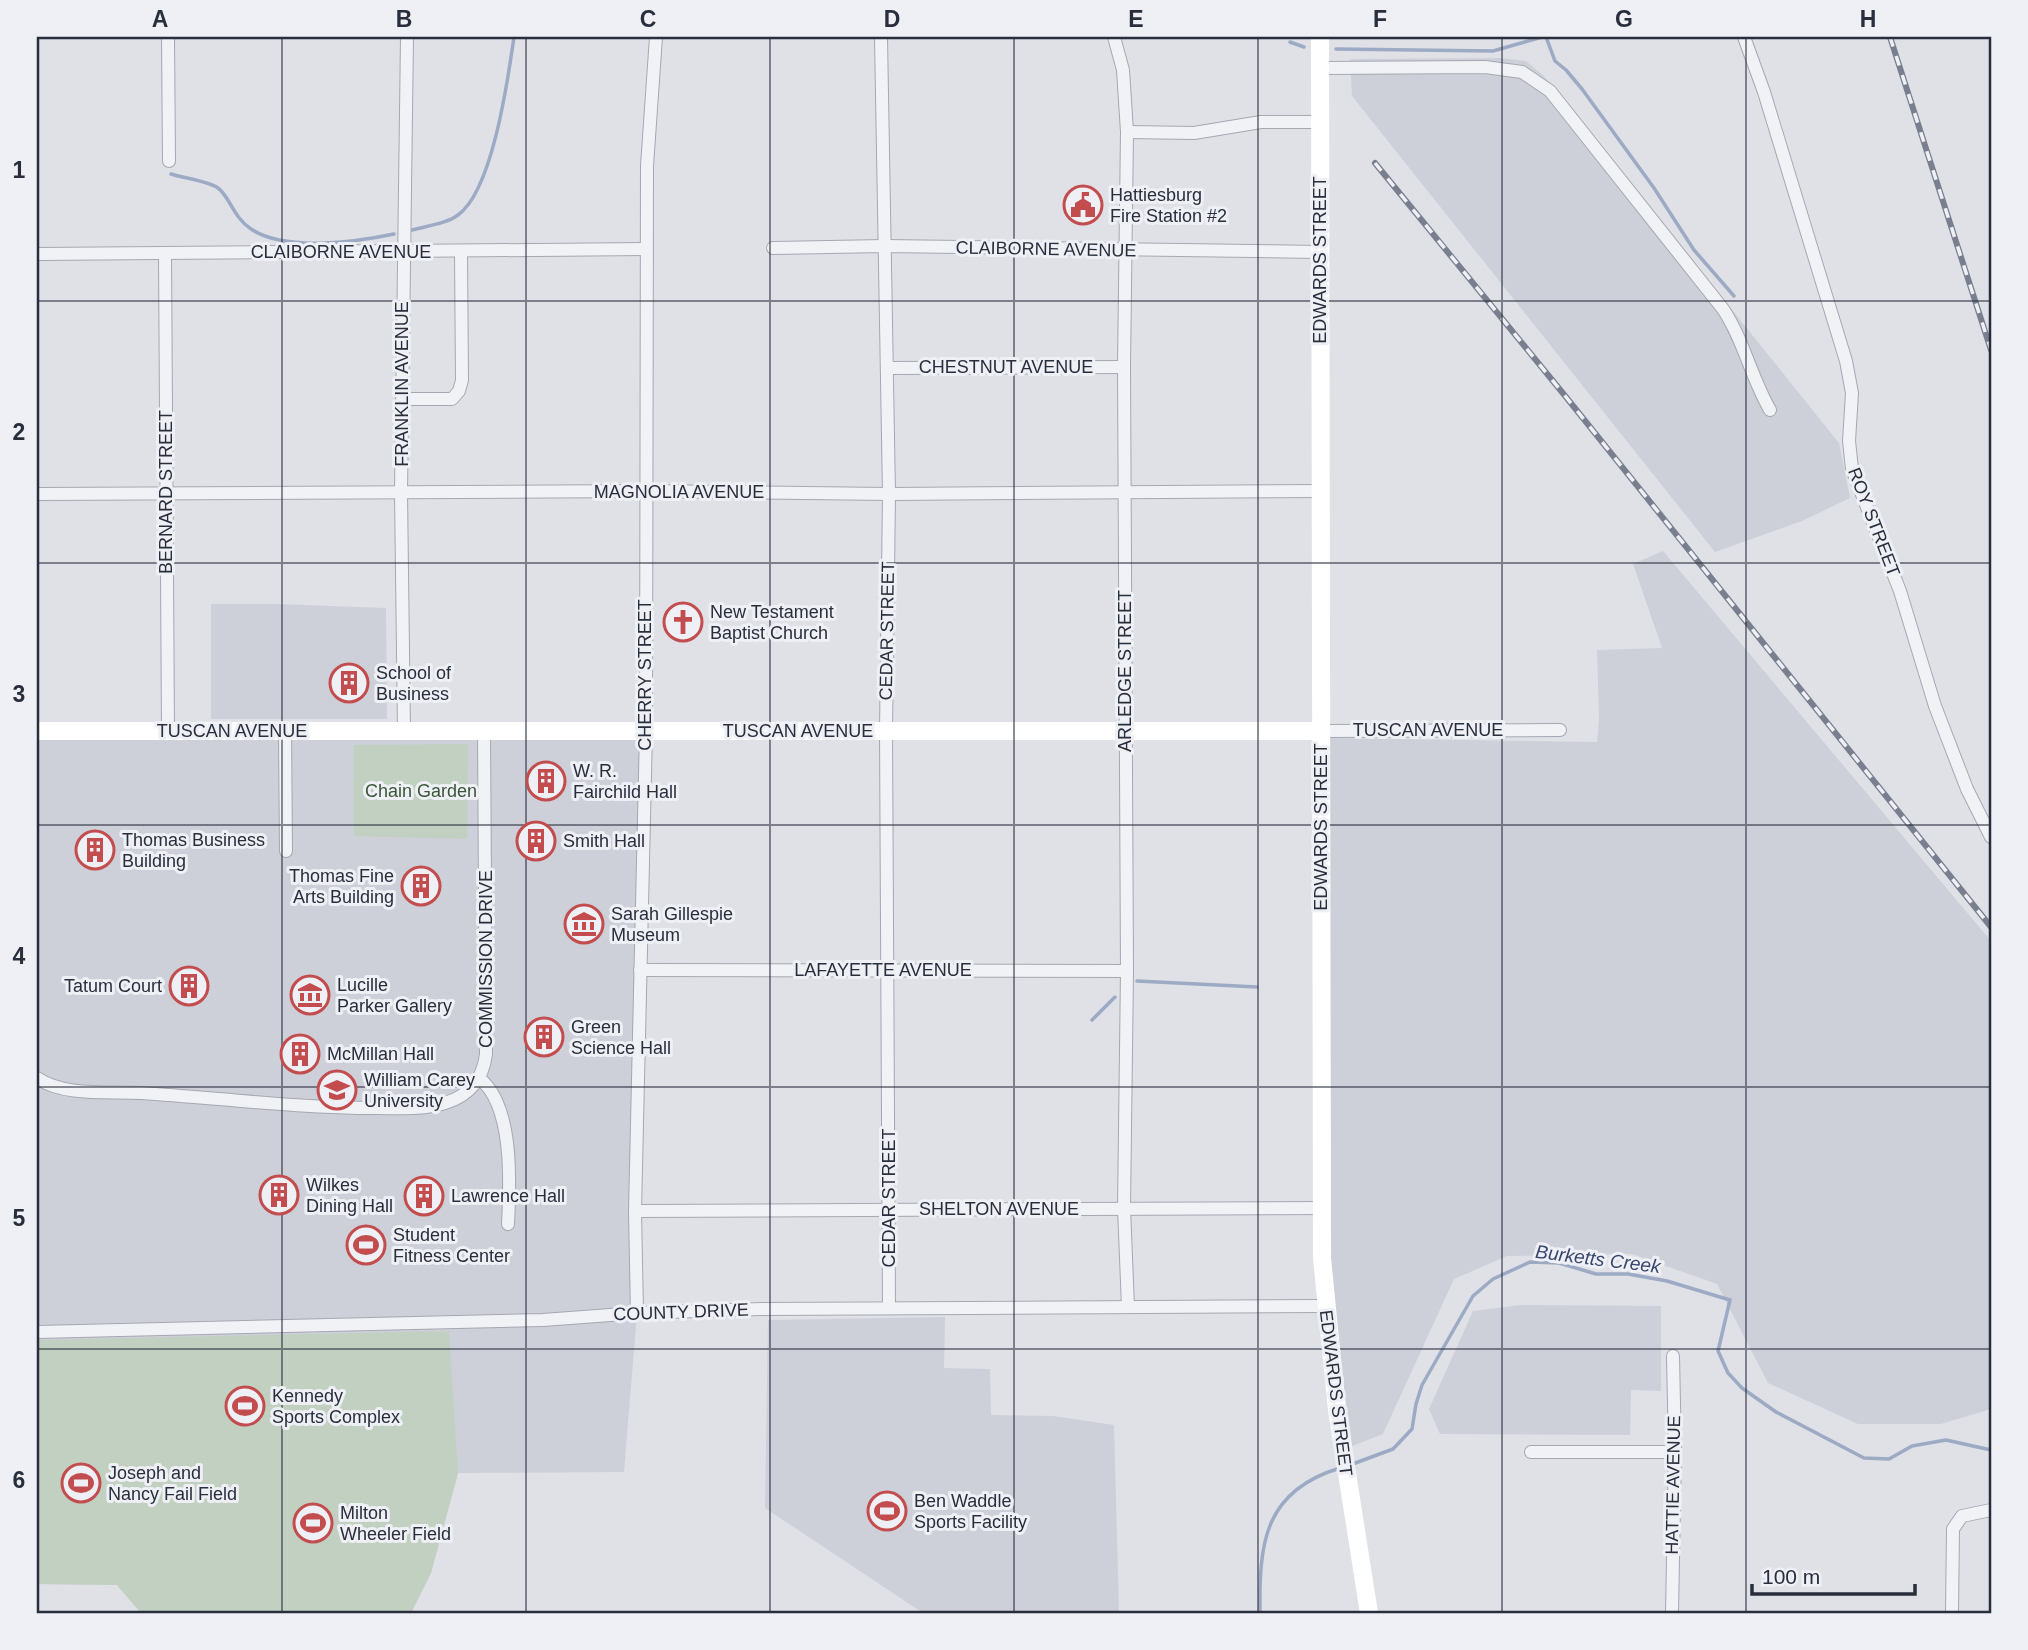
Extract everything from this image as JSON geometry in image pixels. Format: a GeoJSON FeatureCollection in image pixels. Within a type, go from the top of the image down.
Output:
{"type":"FeatureCollection","features":[{"type":"Feature","properties":{"kind":"main road","name":"EDWARDS STREET"},"geometry":{"type":"LineString","coordinates":[[1320,37],[1322,1208],[1325,1306],[1348,1489],[1369,1613]]}},
{"type":"Feature","properties":{"kind":"main road","name":"TUSCAN AVENUE"},"geometry":{"type":"LineString","coordinates":[[37,731],[1321,731]]}},
{"type":"Feature","properties":{"kind":"street"},"geometry":{"type":"LineString","coordinates":[[168,37],[169,161]]}},
{"type":"Feature","properties":{"kind":"street","name":"FRANKLIN AVENUE"},"geometry":{"type":"LineString","coordinates":[[404,732],[401,492],[407,37]]}},
{"type":"Feature","properties":{"kind":"street","name":"CHERRY STREET"},"geometry":{"type":"LineString","coordinates":[[637,1312],[635,1211],[646,731],[646,249],[649,130],[656,37]]}},
{"type":"Feature","properties":{"kind":"street","name":"CEDAR STREET"},"geometry":{"type":"LineString","coordinates":[[881,37],[889,494],[886,731],[889,1308]]}},
{"type":"Feature","properties":{"kind":"street","name":"ARLEDGE STREET"},"geometry":{"type":"LineString","coordinates":[[1114,37],[1123,70],[1127,132],[1124,366],[1127,971],[1124,1209],[1128,1307]]}},
{"type":"Feature","properties":{"kind":"street","name":"ROY STREET"},"geometry":{"type":"LineString","coordinates":[[1744,37],[1764,92],[1846,361],[1852,393],[1849,441],[1852,469],[1900,591],[1935,706],[1967,789],[1991,837]]}},
{"type":"Feature","properties":{"kind":"street"},"geometry":{"type":"LineString","coordinates":[[1319,68],[1485,67],[1522,72],[1550,91],[1723,309],[1738,332],[1770,410]]}},
{"type":"Feature","properties":{"kind":"street"},"geometry":{"type":"LineString","coordinates":[[1127,132],[1194,134],[1261,122],[1320,122]]}},
{"type":"Feature","properties":{"kind":"street","name":"CLAIBORNE AVENUE"},"geometry":{"type":"LineString","coordinates":[[773,248],[885,246],[1320,251]]}},
{"type":"Feature","properties":{"kind":"street","name":"CLAIBORNE AVENUE"},"geometry":{"type":"LineString","coordinates":[[37,254],[646,249]]}},
{"type":"Feature","properties":{"kind":"street"},"geometry":{"type":"LineString","coordinates":[[403,399],[452,399],[459,391],[462,380],[461,251]]}},
{"type":"Feature","properties":{"kind":"street","name":"BERNARD STREET"},"geometry":{"type":"LineString","coordinates":[[165,254],[168,731]]}},
{"type":"Feature","properties":{"kind":"street","name":"CHESTNUT AVENUE"},"geometry":{"type":"LineString","coordinates":[[888,368],[1124,366]]}},
{"type":"Feature","properties":{"kind":"street","name":"MAGNOLIA AVENUE"},"geometry":{"type":"LineString","coordinates":[[37,494],[1321,491]]}},
{"type":"Feature","properties":{"kind":"street"},"geometry":{"type":"LineString","coordinates":[[285,730],[286,851]]}},
{"type":"Feature","properties":{"kind":"street","name":"TUSCAN AVENUE"},"geometry":{"type":"LineString","coordinates":[[1321,731],[1560,730]]}},
{"type":"Feature","properties":{"kind":"street","name":"COMMISSION DRIVE"},"geometry":{"type":"LineString","coordinates":[[479,1078],[486,1054],[485,731]]}},
{"type":"Feature","properties":{"kind":"street","name":"LAFAYETTE AVENUE"},"geometry":{"type":"LineString","coordinates":[[640,970],[1127,971]]}},
{"type":"Feature","properties":{"kind":"street"},"geometry":{"type":"LineString","coordinates":[[40,1084],[96,1093],[139,1092],[360,1109],[395,1109],[444,1104],[465,1094],[479,1078],[488,1084],[508,1141],[508,1224]]}},
{"type":"Feature","properties":{"kind":"street","name":"SHELTON AVENUE"},"geometry":{"type":"LineString","coordinates":[[635,1211],[1322,1208]]}},
{"type":"Feature","properties":{"kind":"street","name":"COUNTY DRIVE"},"geometry":{"type":"LineString","coordinates":[[37,1332],[543,1320],[637,1312],[1325,1306]]}},
{"type":"Feature","properties":{"kind":"street","name":"HATTIE AVENUE"},"geometry":{"type":"LineString","coordinates":[[1671,1613],[1675,1452],[1673,1356]]}},
{"type":"Feature","properties":{"kind":"street"},"geometry":{"type":"LineString","coordinates":[[1531,1452],[1675,1452]]}},
{"type":"Feature","properties":{"kind":"street"},"geometry":{"type":"LineString","coordinates":[[1952,1613],[1953,1529],[1962,1516],[1991,1510]]}},
{"type":"Feature","properties":{"kind":"shaded area"},"geometry":{"type":"Polygon","coordinates":[[[1500,58],[1526,61],[1544,76],[1839,443],[1850,498],[1802,521],[1715,552],[1352,96],[1350,59],[1500,58]]]}},
{"type":"Feature","properties":{"kind":"shaded area"},"geometry":{"type":"Polygon","coordinates":[[[1663,551],[1991,941],[1991,1409],[1941,1424],[1858,1424],[1768,1383],[1717,1284],[1632,1254],[1507,1256],[1454,1279],[1383,1434],[1352,1446],[1331,1291],[1329,738],[1597,742],[1597,650],[1662,648],[1633,564],[1663,551]]]}},
{"type":"Feature","properties":{"kind":"shaded area"},"geometry":{"type":"Polygon","coordinates":[[[211,604],[386,608],[387,719],[211,719],[211,604]]]}},
{"type":"Feature","properties":{"kind":"shaded area","name":"William Carey University"},"geometry":{"type":"Polygon","coordinates":[[[37,731],[646,731],[637,1313],[624,1472],[458,1473],[431,1573],[411,1613],[141,1613],[117,1585],[37,1584],[37,731]]]}},
{"type":"Feature","properties":{"kind":"shaded area"},"geometry":{"type":"Polygon","coordinates":[[[1521,1305],[1661,1306],[1661,1391],[1631,1390],[1630,1435],[1440,1434],[1429,1409],[1473,1311],[1521,1305]]]}},
{"type":"Feature","properties":{"kind":"shaded area"},"geometry":{"type":"Polygon","coordinates":[[[945,1317],[944,1368],[990,1369],[991,1415],[1053,1416],[1114,1425],[1119,1613],[923,1613],[765,1508],[768,1320],[945,1317]]]}},
{"type":"Feature","properties":{"kind":"green space","name":"Chain Garden"},"geometry":{"type":"Polygon","coordinates":[[[468,744],[467,839],[354,836],[354,745],[468,744]]]}},
{"type":"Feature","properties":{"kind":"green space","name":"Kennedy Sports Complex"},"geometry":{"type":"Polygon","coordinates":[[[449,1331],[458,1473],[431,1573],[411,1613],[141,1613],[117,1585],[37,1584],[37,1340],[449,1331]]]}},
{"type":"Feature","properties":{"kind":"waterway"},"geometry":{"type":"LineString","coordinates":[[412,230],[442,223],[458,215],[470,202],[481,182],[497,132],[514,37]]}},
{"type":"Feature","properties":{"kind":"waterway"},"geometry":{"type":"LineString","coordinates":[[1336,49],[1493,51],[1542,37]]}},
{"type":"Feature","properties":{"kind":"waterway"},"geometry":{"type":"LineString","coordinates":[[1546,37],[1555,61],[1582,89],[1654,188],[1694,250],[1734,296]]}},
{"type":"Feature","properties":{"kind":"waterway"},"geometry":{"type":"LineString","coordinates":[[1290,42],[1304,47]]}},
{"type":"Feature","properties":{"kind":"waterway"},"geometry":{"type":"LineString","coordinates":[[171,174],[218,188],[251,229],[282,241],[341,242],[394,234]]}},
{"type":"Feature","properties":{"kind":"waterway"},"geometry":{"type":"LineString","coordinates":[[1137,981],[1257,987]]}},
{"type":"Feature","properties":{"kind":"waterway"},"geometry":{"type":"LineString","coordinates":[[1092,1020],[1115,997]]}},
{"type":"Feature","properties":{"kind":"waterway","name":"Burketts Creek"},"geometry":{"type":"LineString","coordinates":[[1350,1465],[1393,1449],[1412,1429],[1422,1385],[1473,1296],[1493,1279],[1530,1262],[1559,1263],[1596,1274],[1628,1274],[1667,1281],[1730,1300],[1718,1351],[1728,1373],[1742,1388],[1776,1412],[1864,1458],[1889,1459],[1912,1446],[1946,1440],[1991,1450]]}},
{"type":"Feature","properties":{"kind":"waterway","name":"Burketts Creek"},"geometry":{"type":"LineString","coordinates":[[1260,1613],[1261,1564],[1271,1523],[1281,1506],[1295,1491],[1315,1478],[1340,1468]]}},
{"type":"Feature","properties":{"kind":"railway"},"geometry":{"type":"LineString","coordinates":[[1890,37],[1991,350]]}},
{"type":"Feature","properties":{"kind":"railway"},"geometry":{"type":"LineString","coordinates":[[1375,163],[1991,927]]}},
{"type":"Feature","properties":{"kind":"place","name":"Hattiesburg Fire Station #2"},"geometry":{"type":"Point","coordinates":[1083,205]}},
{"type":"Feature","properties":{"kind":"place","name":"New Testament Baptist Church"},"geometry":{"type":"Point","coordinates":[683,622]}},
{"type":"Feature","properties":{"kind":"place","name":"School of Business"},"geometry":{"type":"Point","coordinates":[349,683]}},
{"type":"Feature","properties":{"kind":"place","name":"W. R. Fairchild Hall"},"geometry":{"type":"Point","coordinates":[546,781]}},
{"type":"Feature","properties":{"kind":"place","name":"Smith Hall"},"geometry":{"type":"Point","coordinates":[536,841]}},
{"type":"Feature","properties":{"kind":"place","name":"Thomas Business Building"},"geometry":{"type":"Point","coordinates":[95,850]}},
{"type":"Feature","properties":{"kind":"place","name":"Thomas Fine Arts Building"},"geometry":{"type":"Point","coordinates":[421,886]}},
{"type":"Feature","properties":{"kind":"place","name":"Sarah Gillespie Museum"},"geometry":{"type":"Point","coordinates":[584,924]}},
{"type":"Feature","properties":{"kind":"place","name":"Tatum Court"},"geometry":{"type":"Point","coordinates":[189,986]}},
{"type":"Feature","properties":{"kind":"place","name":"Lucille Parker Gallery"},"geometry":{"type":"Point","coordinates":[310,995]}},
{"type":"Feature","properties":{"kind":"place","name":"Green Science Hall"},"geometry":{"type":"Point","coordinates":[544,1037]}},
{"type":"Feature","properties":{"kind":"place","name":"McMillan Hall"},"geometry":{"type":"Point","coordinates":[300,1054]}},
{"type":"Feature","properties":{"kind":"place","name":"William Carey University"},"geometry":{"type":"Point","coordinates":[337,1090]}},
{"type":"Feature","properties":{"kind":"place","name":"Wilkes Dining Hall"},"geometry":{"type":"Point","coordinates":[279,1195]}},
{"type":"Feature","properties":{"kind":"place","name":"Lawrence Hall"},"geometry":{"type":"Point","coordinates":[424,1196]}},
{"type":"Feature","properties":{"kind":"place","name":"Student Fitness Center"},"geometry":{"type":"Point","coordinates":[366,1245]}},
{"type":"Feature","properties":{"kind":"place","name":"Kennedy Sports Complex"},"geometry":{"type":"Point","coordinates":[245,1406]}},
{"type":"Feature","properties":{"kind":"place","name":"Joseph and Nancy Fail Field"},"geometry":{"type":"Point","coordinates":[81,1483]}},
{"type":"Feature","properties":{"kind":"place","name":"Ben Waddle Sports Facility"},"geometry":{"type":"Point","coordinates":[887,1511]}},
{"type":"Feature","properties":{"kind":"place","name":"Milton Wheeler Field"},"geometry":{"type":"Point","coordinates":[313,1523]}}]}
